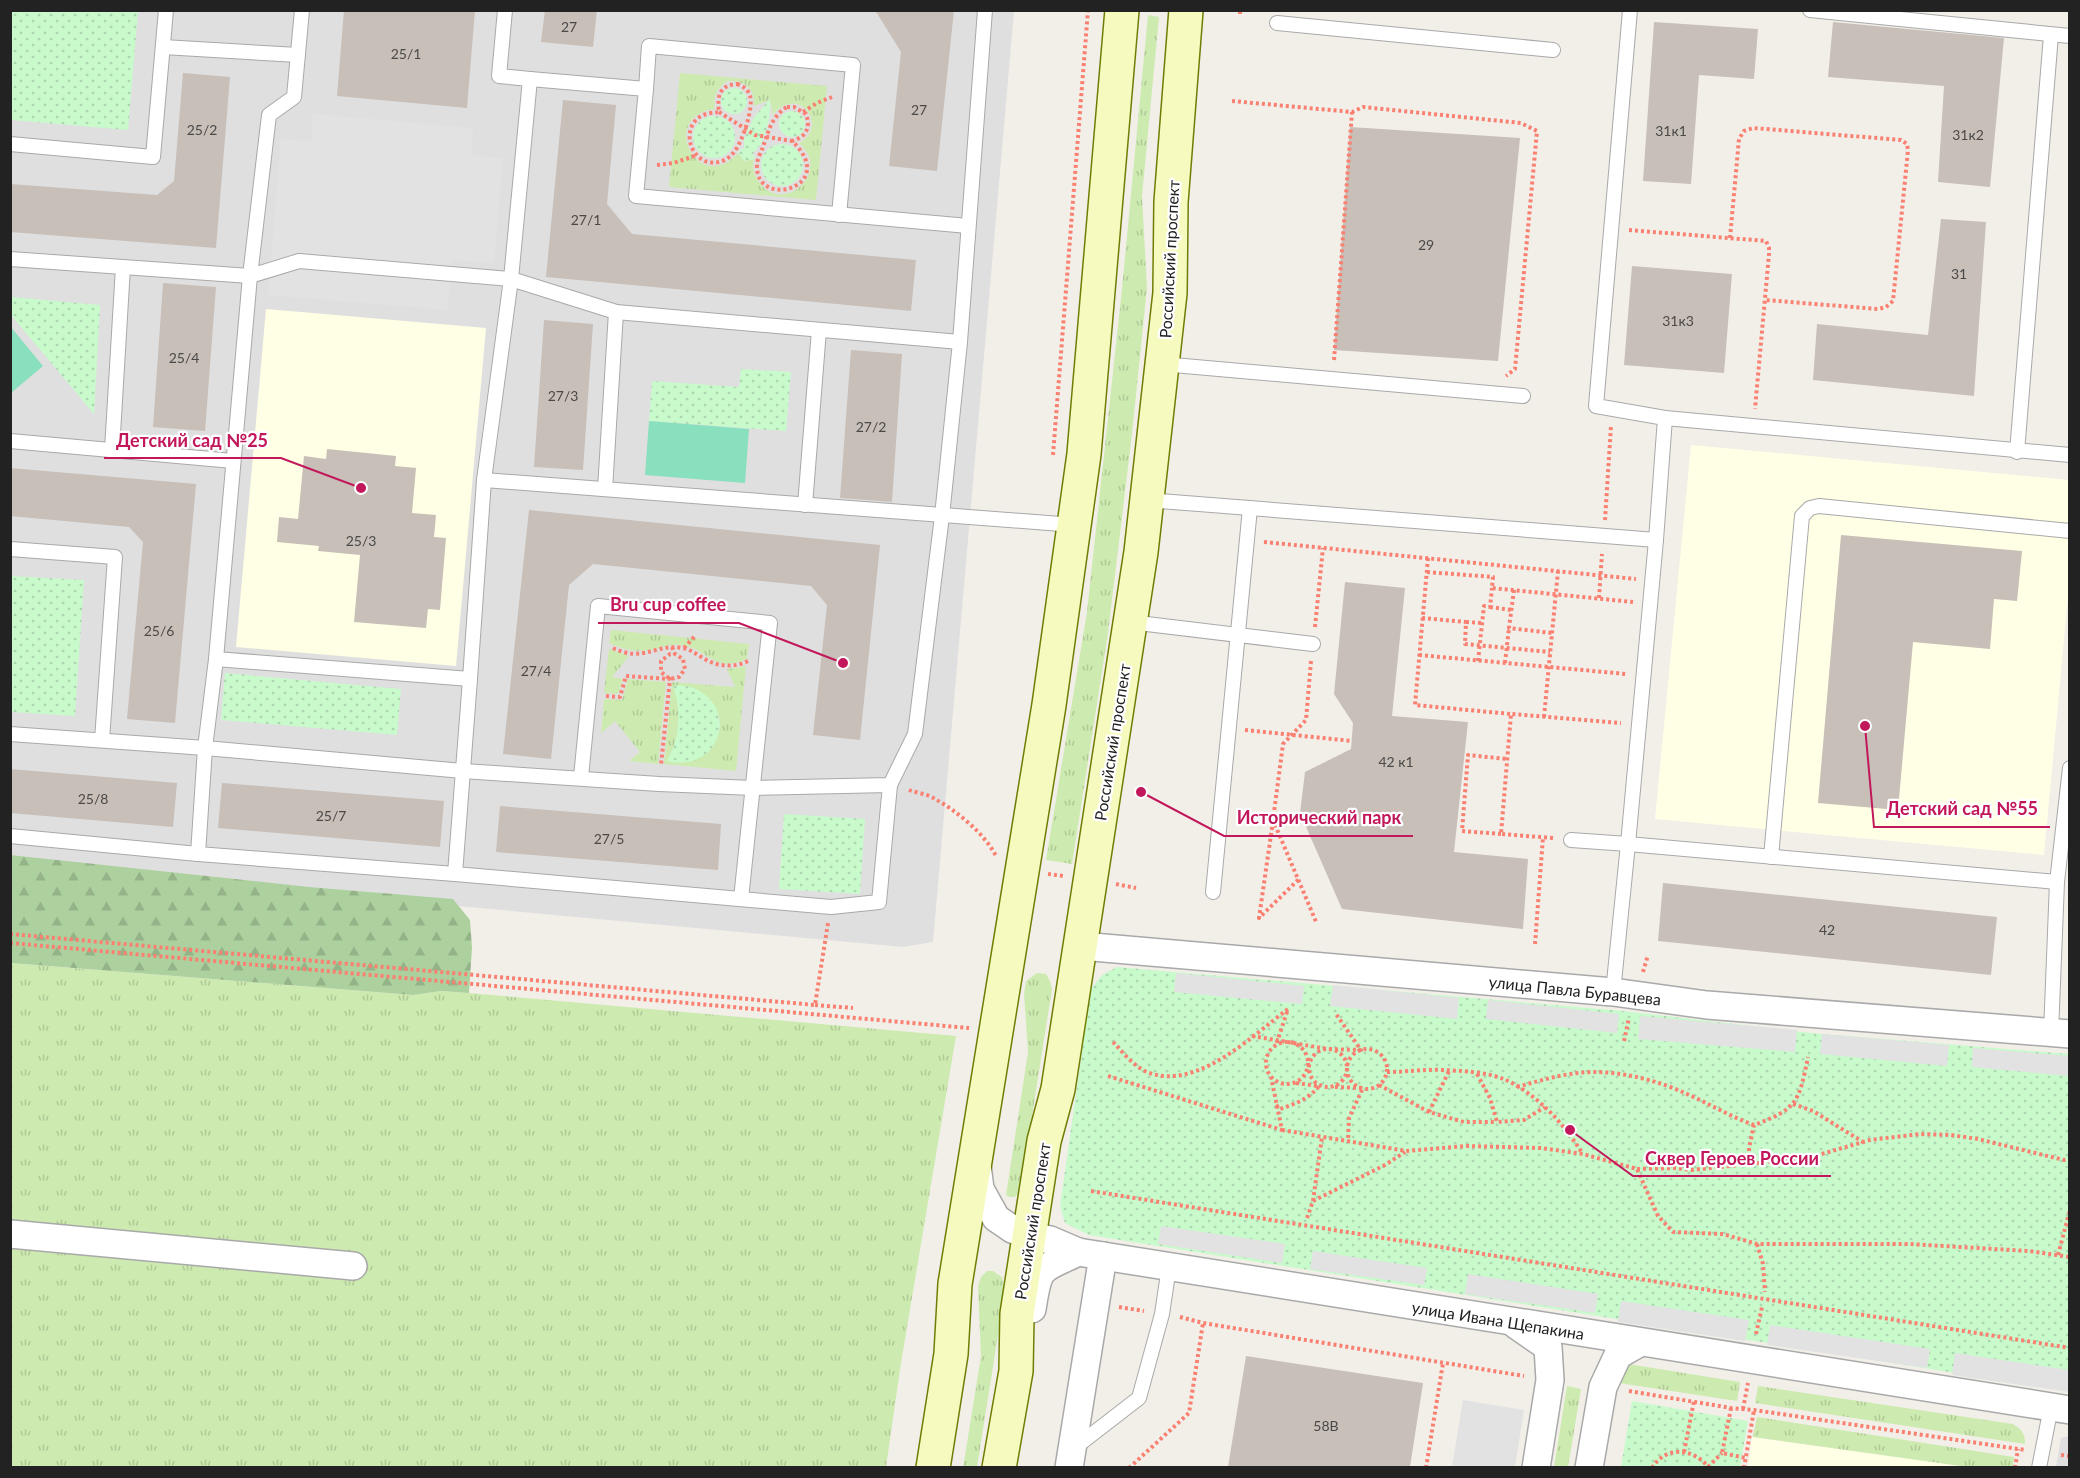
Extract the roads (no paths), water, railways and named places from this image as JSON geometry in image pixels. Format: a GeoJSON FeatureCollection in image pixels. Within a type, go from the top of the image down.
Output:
{"type":"FeatureCollection","features":[{"type":"Feature","properties":{"kind":"main road"},"geometry":{"type":"LineString","coordinates":[[933,1467],[951,1354],[955,1284],[1045,728],[1084,454],[1122,10]]}},
{"type":"Feature","properties":{"kind":"main road","name":"Российский проспект"},"geometry":{"type":"LineString","coordinates":[[999,1467],[1016,1371],[1017,1314],[1044,1142],[1058,1089],[1081,946],[1147,500],[1170,293],[1171,202],[1186,10]]}},
{"type":"Feature","properties":{"kind":"street","name":"улица Павла Буравцева"},"geometry":{"type":"LineString","coordinates":[[1081,946],[1613,992],[1707,1005],[2060,1033]]}},
{"type":"Feature","properties":{"kind":"street","name":"улица Ивана Щепакина"},"geometry":{"type":"LineString","coordinates":[[976,1159],[980,1189],[996,1218],[1012,1229],[1029,1236],[1050,1240],[1091,1254],[2060,1408]]}},
{"type":"Feature","properties":{"kind":"street"},"geometry":{"type":"LineString","coordinates":[[10,1234],[353,1266]]}},
{"type":"Feature","properties":{"kind":"street"},"geometry":{"type":"LineString","coordinates":[[1016,1371],[1030,1318],[1036,1282],[1040,1274],[1053,1263],[1091,1254],[1070,1459]]}},
{"type":"Feature","properties":{"kind":"street"},"geometry":{"type":"LineString","coordinates":[[1513,1322],[1548,1347],[1550,1380],[1536,1467]]}},
{"type":"Feature","properties":{"kind":"street"},"geometry":{"type":"LineString","coordinates":[[1589,1467],[1603,1387],[1618,1355],[1641,1342]]}},
{"type":"Feature","properties":{"kind":"lane"},"geometry":{"type":"LineString","coordinates":[[10,144],[153,157],[166,10]]}},
{"type":"Feature","properties":{"kind":"lane"},"geometry":{"type":"LineString","coordinates":[[198,854],[205,748],[216,658],[250,276],[269,115],[294,97],[302,10]]}},
{"type":"Feature","properties":{"kind":"lane"},"geometry":{"type":"LineString","coordinates":[[505,10],[500,76],[645,89]]}},
{"type":"Feature","properties":{"kind":"lane"},"geometry":{"type":"LineString","coordinates":[[10,836],[831,907],[879,902],[890,785],[915,734],[942,516],[960,342],[985,10]]}},
{"type":"Feature","properties":{"kind":"lane"},"geometry":{"type":"LineString","coordinates":[[1630,10],[1596,406],[1665,418],[2017,452],[2070,455]]}},
{"type":"Feature","properties":{"kind":"lane"},"geometry":{"type":"LineString","coordinates":[[1810,10],[2070,36]]}},
{"type":"Feature","properties":{"kind":"lane"},"geometry":{"type":"LineString","coordinates":[[1277,23],[1553,50]]}},
{"type":"Feature","properties":{"kind":"lane"},"geometry":{"type":"LineString","coordinates":[[2017,452],[2051,35]]}},
{"type":"Feature","properties":{"kind":"lane"},"geometry":{"type":"LineString","coordinates":[[839,215],[853,65],[650,46],[636,196],[839,215],[968,226]]}},
{"type":"Feature","properties":{"kind":"lane"},"geometry":{"type":"LineString","coordinates":[[163,47],[298,55]]}},
{"type":"Feature","properties":{"kind":"lane"},"geometry":{"type":"LineString","coordinates":[[454,874],[484,480],[512,279],[530,79]]}},
{"type":"Feature","properties":{"kind":"lane"},"geometry":{"type":"LineString","coordinates":[[10,259],[250,276],[299,261],[512,279],[616,312],[960,342]]}},
{"type":"Feature","properties":{"kind":"lane"},"geometry":{"type":"LineString","coordinates":[[112,450],[123,267]]}},
{"type":"Feature","properties":{"kind":"lane"},"geometry":{"type":"LineString","coordinates":[[605,489],[616,312]]}},
{"type":"Feature","properties":{"kind":"lane"},"geometry":{"type":"LineString","coordinates":[[805,505],[819,330]]}},
{"type":"Feature","properties":{"kind":"lane"},"geometry":{"type":"LineString","coordinates":[[1162,364],[1523,396]]}},
{"type":"Feature","properties":{"kind":"lane"},"geometry":{"type":"LineString","coordinates":[[1613,992],[1656,540],[1665,418]]}},
{"type":"Feature","properties":{"kind":"lane"},"geometry":{"type":"LineString","coordinates":[[10,441],[233,460]]}},
{"type":"Feature","properties":{"kind":"lane"},"geometry":{"type":"LineString","coordinates":[[484,480],[1074,525]]}},
{"type":"Feature","properties":{"kind":"lane"},"geometry":{"type":"LineString","coordinates":[[1147,500],[1656,540]]}},
{"type":"Feature","properties":{"kind":"lane"},"geometry":{"type":"LineString","coordinates":[[1771,857],[1802,516],[1810,508],[1819,506],[2070,531]]}},
{"type":"Feature","properties":{"kind":"lane"},"geometry":{"type":"LineString","coordinates":[[1213,892],[1250,508]]}},
{"type":"Feature","properties":{"kind":"lane"},"geometry":{"type":"LineString","coordinates":[[10,549],[115,557],[102,740]]}},
{"type":"Feature","properties":{"kind":"lane"},"geometry":{"type":"LineString","coordinates":[[581,777],[598,606],[770,623],[741,899]]}},
{"type":"Feature","properties":{"kind":"lane"},"geometry":{"type":"LineString","coordinates":[[1130,622],[1238,633],[1313,644]]}},
{"type":"Feature","properties":{"kind":"lane"},"geometry":{"type":"LineString","coordinates":[[216,658],[470,679]]}},
{"type":"Feature","properties":{"kind":"lane"},"geometry":{"type":"LineString","coordinates":[[10,734],[205,748],[463,771],[581,777],[659,784],[753,788],[890,785]]}},
{"type":"Feature","properties":{"kind":"lane"},"geometry":{"type":"LineString","coordinates":[[2060,1033],[2057,882],[2070,768]]}},
{"type":"Feature","properties":{"kind":"lane"},"geometry":{"type":"LineString","coordinates":[[1571,840],[2057,882]]}},
{"type":"Feature","properties":{"kind":"lane"},"geometry":{"type":"LineString","coordinates":[[1070,1459],[1139,1398],[1162,1314],[1169,1267]]}},
{"type":"Feature","properties":{"kind":"lane"},"geometry":{"type":"LineString","coordinates":[[2039,1467],[2041,1453],[2060,1408]]}},
{"type":"Feature","properties":{"kind":"place","name":"Детский сад №25"},"geometry":{"type":"Point","coordinates":[361,488]}},
{"type":"Feature","properties":{"kind":"place","name":"Bru cup coffee"},"geometry":{"type":"Point","coordinates":[843,663]}},
{"type":"Feature","properties":{"kind":"place","name":"Детский сад №55"},"geometry":{"type":"Point","coordinates":[1865,726]}},
{"type":"Feature","properties":{"kind":"place","name":"Исторический парк"},"geometry":{"type":"Point","coordinates":[1141,792]}},
{"type":"Feature","properties":{"kind":"place","name":"Сквер Героев России"},"geometry":{"type":"Point","coordinates":[1570,1130]}}]}
